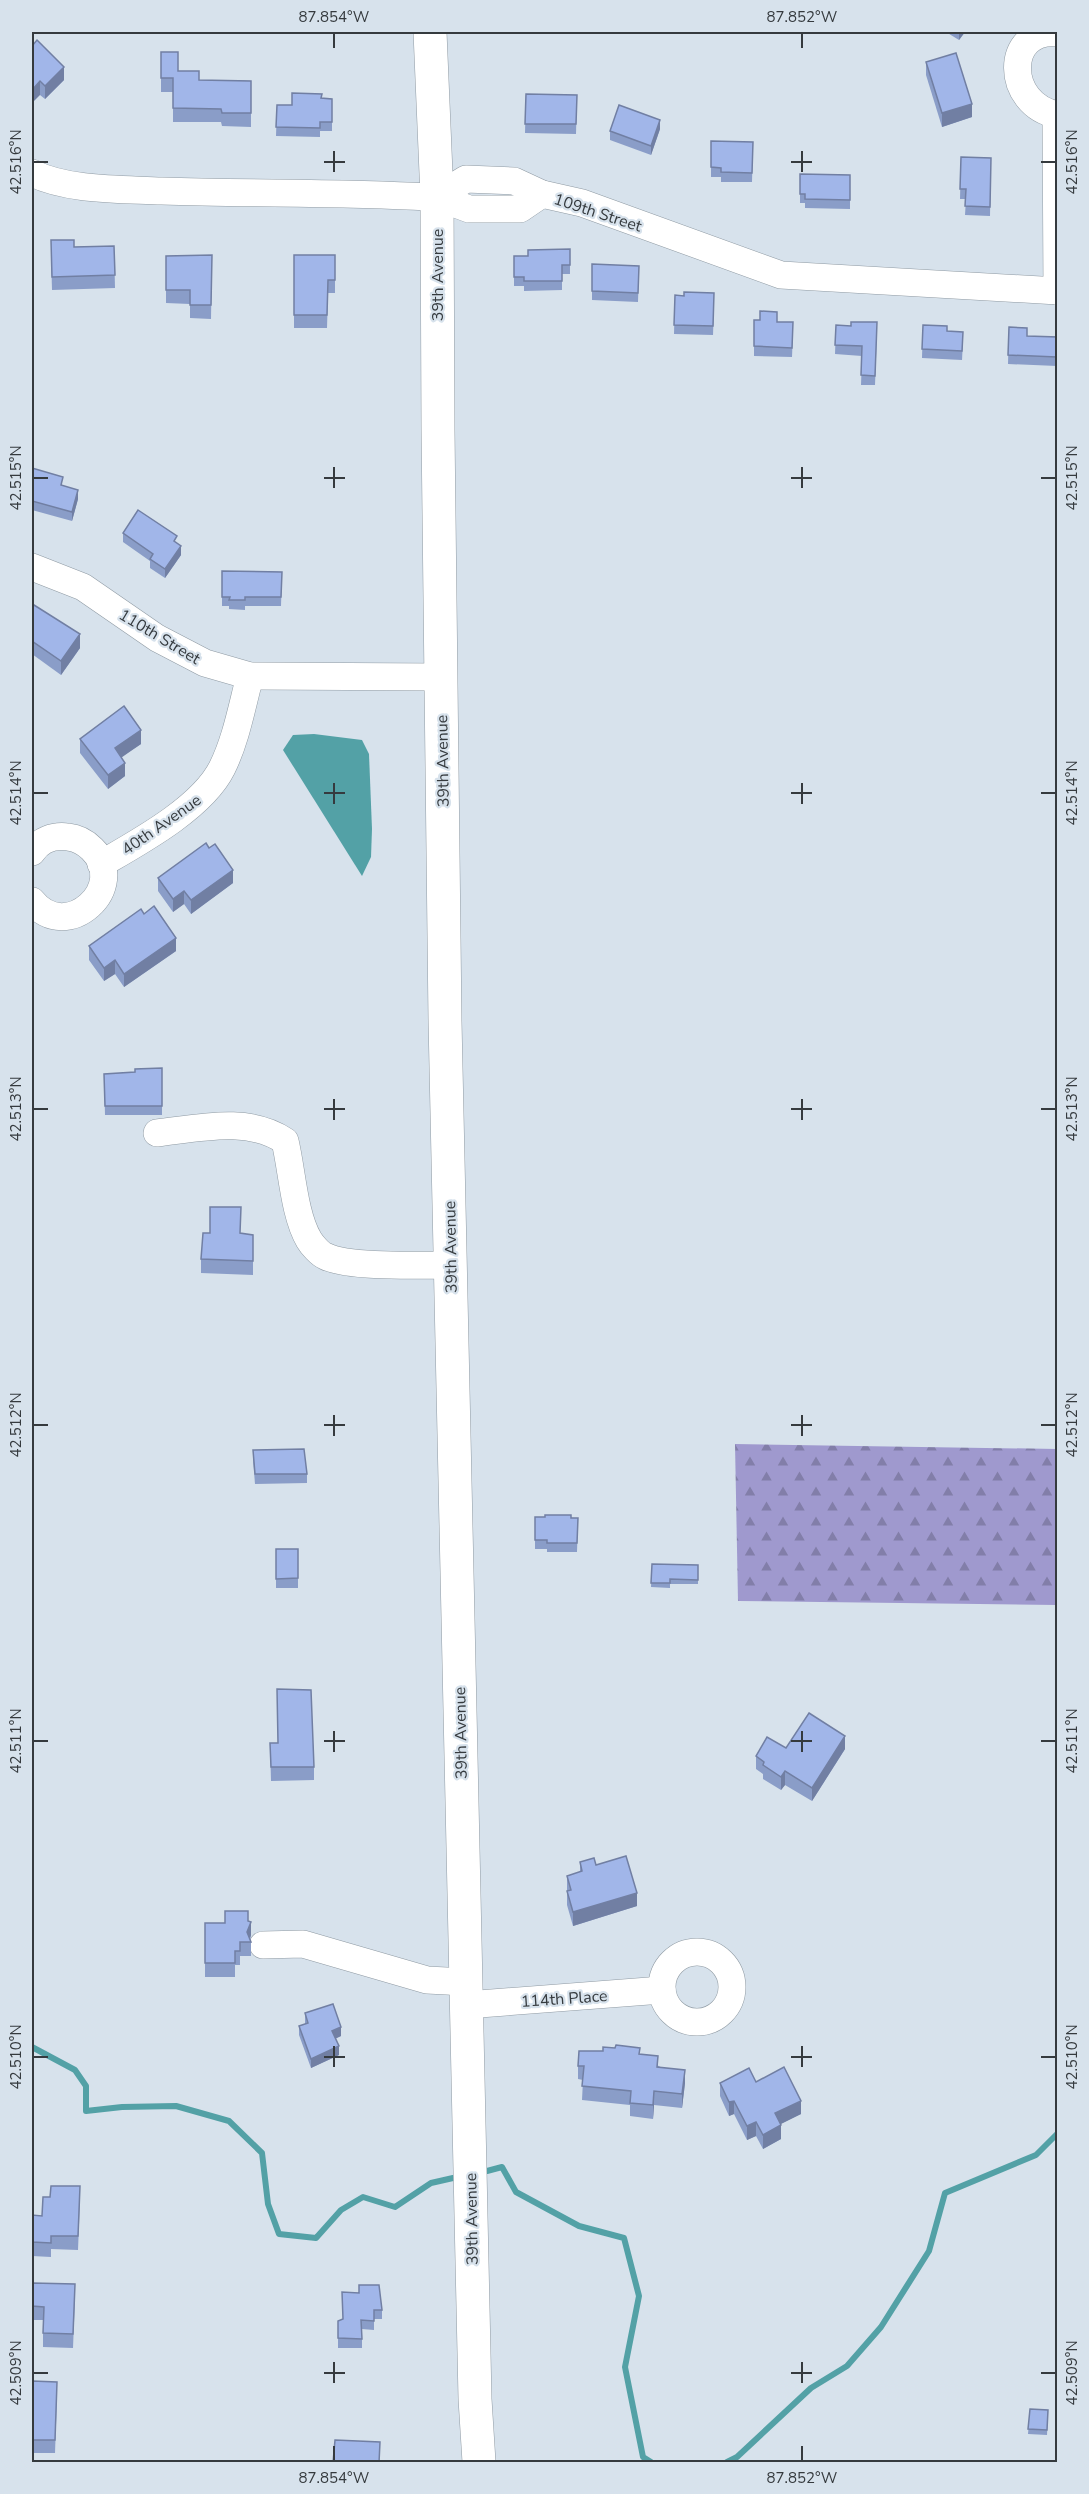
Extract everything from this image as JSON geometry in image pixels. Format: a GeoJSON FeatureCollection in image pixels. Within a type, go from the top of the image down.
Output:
{"type":"FeatureCollection","features":[{"type":"Feature","properties":{"kind":"main road","name":"39th Avenue"},"geometry":{"type":"LineString","coordinates":[[430,32],[437,197],[441,678],[450,1265],[475,2399],[479,2463]]}},
{"type":"Feature","properties":{"kind":"street"},"geometry":{"type":"LineString","coordinates":[[1057,291],[1057,116],[1025,95],[1016,73],[1017,61],[1030,42],[1040,36],[1058,33]]}},
{"type":"Feature","properties":{"kind":"street"},"geometry":{"type":"LineString","coordinates":[[32,173],[40,177],[93,188],[437,197]]}},
{"type":"Feature","properties":{"kind":"street","name":"109th Street"},"geometry":{"type":"LineString","coordinates":[[437,197],[466,179],[514,181],[542,194],[582,203],[781,275],[1057,291]]}},
{"type":"Feature","properties":{"kind":"street","name":"110th Street"},"geometry":{"type":"LineString","coordinates":[[32,567],[82,587],[157,638],[205,663],[250,676],[441,678]]}},
{"type":"Feature","properties":{"kind":"street","name":"40th Avenue"},"geometry":{"type":"LineString","coordinates":[[32,852],[47,839],[60,836],[74,837],[86,843],[96,852],[102,864],[152,834],[207,791],[222,768],[235,732],[250,676]]}},
{"type":"Feature","properties":{"kind":"street"},"geometry":{"type":"LineString","coordinates":[[32,900],[47,913],[59,916],[72,915],[85,910],[94,902],[101,890],[102,864]]}},
{"type":"Feature","properties":{"kind":"street"},"geometry":{"type":"LineString","coordinates":[[157,1133],[246,1125],[271,1131],[285,1141],[298,1209],[309,1241],[324,1256],[345,1263],[450,1265]]}},
{"type":"Feature","properties":{"kind":"street","name":"114th Place"},"geometry":{"type":"LineString","coordinates":[[263,1945],[303,1944],[427,1980],[466,1994],[662,1990]]}},
{"type":"Feature","properties":{"kind":"green space"},"geometry":{"type":"Polygon","coordinates":[[[735,1444],[1057,1449],[1057,1605],[738,1601],[735,1444]]]}},
{"type":"Feature","properties":{"kind":"water"},"geometry":{"type":"Polygon","coordinates":[[[314,734],[362,740],[369,754],[371,857],[362,876],[283,750],[293,735],[314,734]]]}},
{"type":"Feature","properties":{"kind":"building"},"geometry":{"type":"Polygon","coordinates":[[[37,40],[64,67],[45,86],[40,81],[32,90],[32,46],[37,40]]]}},
{"type":"Feature","properties":{"kind":"building"},"geometry":{"type":"Polygon","coordinates":[[[161,52],[178,52],[178,71],[199,71],[199,80],[251,81],[251,113],[222,113],[221,109],[173,108],[173,78],[161,78],[161,52]]]}},
{"type":"Feature","properties":{"kind":"building"},"geometry":{"type":"Polygon","coordinates":[[[956,53],[972,104],[942,113],[926,62],[956,53]]]}},
{"type":"Feature","properties":{"kind":"building"},"geometry":{"type":"Polygon","coordinates":[[[292,93],[322,94],[321,98],[332,99],[332,122],[320,122],[320,128],[276,127],[277,105],[292,105],[292,93]]]}},
{"type":"Feature","properties":{"kind":"building"},"geometry":{"type":"Polygon","coordinates":[[[526,94],[577,95],[576,124],[525,124],[526,94]]]}},
{"type":"Feature","properties":{"kind":"building"},"geometry":{"type":"Polygon","coordinates":[[[619,105],[660,120],[651,146],[610,131],[619,105]]]}},
{"type":"Feature","properties":{"kind":"building"},"geometry":{"type":"Polygon","coordinates":[[[711,141],[753,142],[752,173],[721,172],[721,168],[711,167],[711,141]]]}},
{"type":"Feature","properties":{"kind":"building"},"geometry":{"type":"Polygon","coordinates":[[[961,157],[991,158],[990,207],[965,206],[966,189],[960,189],[961,157]]]}},
{"type":"Feature","properties":{"kind":"building"},"geometry":{"type":"Polygon","coordinates":[[[800,174],[850,175],[850,200],[805,199],[805,194],[800,194],[800,174]]]}},
{"type":"Feature","properties":{"kind":"building"},"geometry":{"type":"Polygon","coordinates":[[[51,240],[74,240],[74,247],[114,246],[115,275],[52,277],[51,240]]]}},
{"type":"Feature","properties":{"kind":"building"},"geometry":{"type":"Polygon","coordinates":[[[570,249],[570,265],[562,265],[562,281],[524,281],[524,277],[514,277],[514,256],[528,256],[528,250],[570,249]]]}},
{"type":"Feature","properties":{"kind":"building"},"geometry":{"type":"Polygon","coordinates":[[[212,255],[211,305],[190,305],[190,290],[166,290],[166,256],[212,255]]]}},
{"type":"Feature","properties":{"kind":"building"},"geometry":{"type":"Polygon","coordinates":[[[294,255],[335,255],[335,280],[328,280],[327,315],[294,315],[294,255]]]}},
{"type":"Feature","properties":{"kind":"building"},"geometry":{"type":"Polygon","coordinates":[[[592,264],[639,266],[638,293],[592,291],[592,264]]]}},
{"type":"Feature","properties":{"kind":"building"},"geometry":{"type":"Polygon","coordinates":[[[684,292],[714,293],[713,326],[674,325],[675,295],[684,296],[684,292]]]}},
{"type":"Feature","properties":{"kind":"building"},"geometry":{"type":"Polygon","coordinates":[[[760,311],[777,312],[777,322],[793,322],[792,348],[754,346],[754,320],[760,320],[760,311]]]}},
{"type":"Feature","properties":{"kind":"building"},"geometry":{"type":"Polygon","coordinates":[[[851,322],[877,322],[875,376],[861,375],[862,346],[835,345],[836,325],[851,326],[851,322]]]}},
{"type":"Feature","properties":{"kind":"building"},"geometry":{"type":"Polygon","coordinates":[[[923,325],[947,326],[947,331],[963,332],[962,351],[922,349],[923,325]]]}},
{"type":"Feature","properties":{"kind":"building"},"geometry":{"type":"Polygon","coordinates":[[[1009,327],[1027,328],[1027,336],[1058,337],[1057,357],[1008,355],[1009,327]]]}},
{"type":"Feature","properties":{"kind":"building"},"geometry":{"type":"Polygon","coordinates":[[[32,468],[63,477],[61,485],[78,490],[72,512],[32,501],[32,468]]]}},
{"type":"Feature","properties":{"kind":"building"},"geometry":{"type":"Polygon","coordinates":[[[138,510],[177,536],[174,541],[181,546],[165,569],[150,559],[153,554],[123,533],[138,510]]]}},
{"type":"Feature","properties":{"kind":"building"},"geometry":{"type":"Polygon","coordinates":[[[222,571],[282,572],[281,597],[245,597],[245,600],[229,600],[230,597],[222,597],[222,571]]]}},
{"type":"Feature","properties":{"kind":"building"},"geometry":{"type":"Polygon","coordinates":[[[34,605],[80,634],[61,661],[32,641],[34,605]]]}},
{"type":"Feature","properties":{"kind":"building"},"geometry":{"type":"Polygon","coordinates":[[[124,706],[141,730],[115,748],[125,763],[108,775],[80,739],[124,706]]]}},
{"type":"Feature","properties":{"kind":"building"},"geometry":{"type":"Polygon","coordinates":[[[206,843],[209,848],[215,844],[233,870],[191,900],[184,891],[173,899],[158,878],[206,843]]]}},
{"type":"Feature","properties":{"kind":"building"},"geometry":{"type":"Polygon","coordinates":[[[154,906],[176,938],[124,974],[115,960],[104,968],[89,946],[141,909],[144,914],[154,906]]]}},
{"type":"Feature","properties":{"kind":"building"},"geometry":{"type":"Polygon","coordinates":[[[162,1068],[162,1106],[105,1106],[104,1074],[162,1068]]]}},
{"type":"Feature","properties":{"kind":"building"},"geometry":{"type":"Polygon","coordinates":[[[210,1207],[241,1207],[240,1233],[253,1235],[253,1261],[201,1259],[203,1233],[210,1233],[210,1207]]]}},
{"type":"Feature","properties":{"kind":"building"},"geometry":{"type":"Polygon","coordinates":[[[304,1449],[307,1474],[255,1474],[253,1450],[304,1449]]]}},
{"type":"Feature","properties":{"kind":"building"},"geometry":{"type":"Polygon","coordinates":[[[545,1515],[571,1515],[571,1518],[578,1518],[577,1543],[547,1543],[547,1540],[535,1540],[535,1517],[545,1517],[545,1515]]]}},
{"type":"Feature","properties":{"kind":"building"},"geometry":{"type":"Polygon","coordinates":[[[276,1549],[298,1549],[298,1578],[276,1579],[276,1549]]]}},
{"type":"Feature","properties":{"kind":"building"},"geometry":{"type":"Polygon","coordinates":[[[652,1564],[698,1565],[698,1580],[670,1579],[670,1583],[651,1583],[652,1564]]]}},
{"type":"Feature","properties":{"kind":"building"},"geometry":{"type":"Polygon","coordinates":[[[277,1689],[311,1690],[314,1767],[271,1767],[270,1743],[278,1743],[277,1689]]]}},
{"type":"Feature","properties":{"kind":"building"},"geometry":{"type":"Polygon","coordinates":[[[809,1713],[845,1736],[812,1788],[785,1771],[781,1777],[763,1765],[764,1762],[756,1756],[767,1737],[786,1748],[809,1713]]]}},
{"type":"Feature","properties":{"kind":"building"},"geometry":{"type":"Polygon","coordinates":[[[626,1856],[637,1893],[573,1912],[567,1891],[571,1890],[567,1876],[582,1871],[580,1862],[594,1858],[596,1865],[626,1856]]]}},
{"type":"Feature","properties":{"kind":"building"},"geometry":{"type":"Polygon","coordinates":[[[225,1911],[248,1911],[248,1921],[251,1922],[247,1932],[251,1942],[240,1942],[240,1951],[235,1951],[235,1963],[205,1963],[205,1923],[225,1923],[225,1911]]]}},
{"type":"Feature","properties":{"kind":"building"},"geometry":{"type":"Polygon","coordinates":[[[333,2004],[341,2027],[332,2031],[339,2046],[311,2059],[299,2026],[308,2023],[305,2013],[333,2004]]]}},
{"type":"Feature","properties":{"kind":"building"},"geometry":{"type":"Polygon","coordinates":[[[616,2045],[640,2048],[639,2054],[658,2056],[657,2067],[685,2070],[682,2094],[654,2091],[653,2105],[630,2103],[631,2091],[582,2086],[584,2066],[578,2066],[579,2051],[603,2051],[603,2047],[615,2048],[616,2045]]]}},
{"type":"Feature","properties":{"kind":"building"},"geometry":{"type":"Polygon","coordinates":[[[784,2067],[801,2101],[775,2113],[781,2125],[763,2135],[756,2122],[747,2126],[734,2101],[729,2102],[720,2083],[749,2068],[756,2082],[784,2067]]]}},
{"type":"Feature","properties":{"kind":"building"},"geometry":{"type":"Polygon","coordinates":[[[51,2186],[80,2186],[78,2236],[51,2236],[51,2243],[32,2242],[32,2215],[42,2216],[43,2197],[50,2197],[51,2186]]]}},
{"type":"Feature","properties":{"kind":"building"},"geometry":{"type":"Polygon","coordinates":[[[32,2283],[75,2284],[73,2334],[43,2333],[44,2307],[32,2306],[32,2283]]]}},
{"type":"Feature","properties":{"kind":"building"},"geometry":{"type":"Polygon","coordinates":[[[359,2285],[379,2285],[382,2310],[374,2310],[374,2321],[361,2320],[362,2339],[338,2338],[338,2321],[343,2319],[342,2292],[359,2293],[359,2285]]]}},
{"type":"Feature","properties":{"kind":"building"},"geometry":{"type":"Polygon","coordinates":[[[32,2381],[57,2382],[55,2440],[32,2440],[32,2381]]]}},
{"type":"Feature","properties":{"kind":"building"},"geometry":{"type":"Polygon","coordinates":[[[1030,2409],[1048,2410],[1047,2430],[1028,2429],[1030,2409]]]}},
{"type":"Feature","properties":{"kind":"building"},"geometry":{"type":"Polygon","coordinates":[[[335,2440],[380,2442],[379,2463],[333,2463],[335,2440]]]}},
{"type":"Feature","properties":{"kind":"waterway"},"geometry":{"type":"LineString","coordinates":[[32,2047],[75,2070],[86,2086],[86,2111],[122,2107],[176,2106],[229,2121],[262,2153],[268,2204],[279,2234],[316,2238],[341,2210],[363,2197],[395,2207],[431,2183],[453,2178]]}},
{"type":"Feature","properties":{"kind":"waterway"},"geometry":{"type":"LineString","coordinates":[[727,2462],[737,2457],[811,2388],[847,2366],[881,2327],[929,2251],[945,2193],[1036,2155],[1058,2133]]}},
{"type":"Feature","properties":{"kind":"waterway"},"geometry":{"type":"LineString","coordinates":[[487,2171],[502,2167],[516,2192],[579,2226],[624,2238],[639,2296],[625,2367],[643,2457],[651,2462]]}}]}
